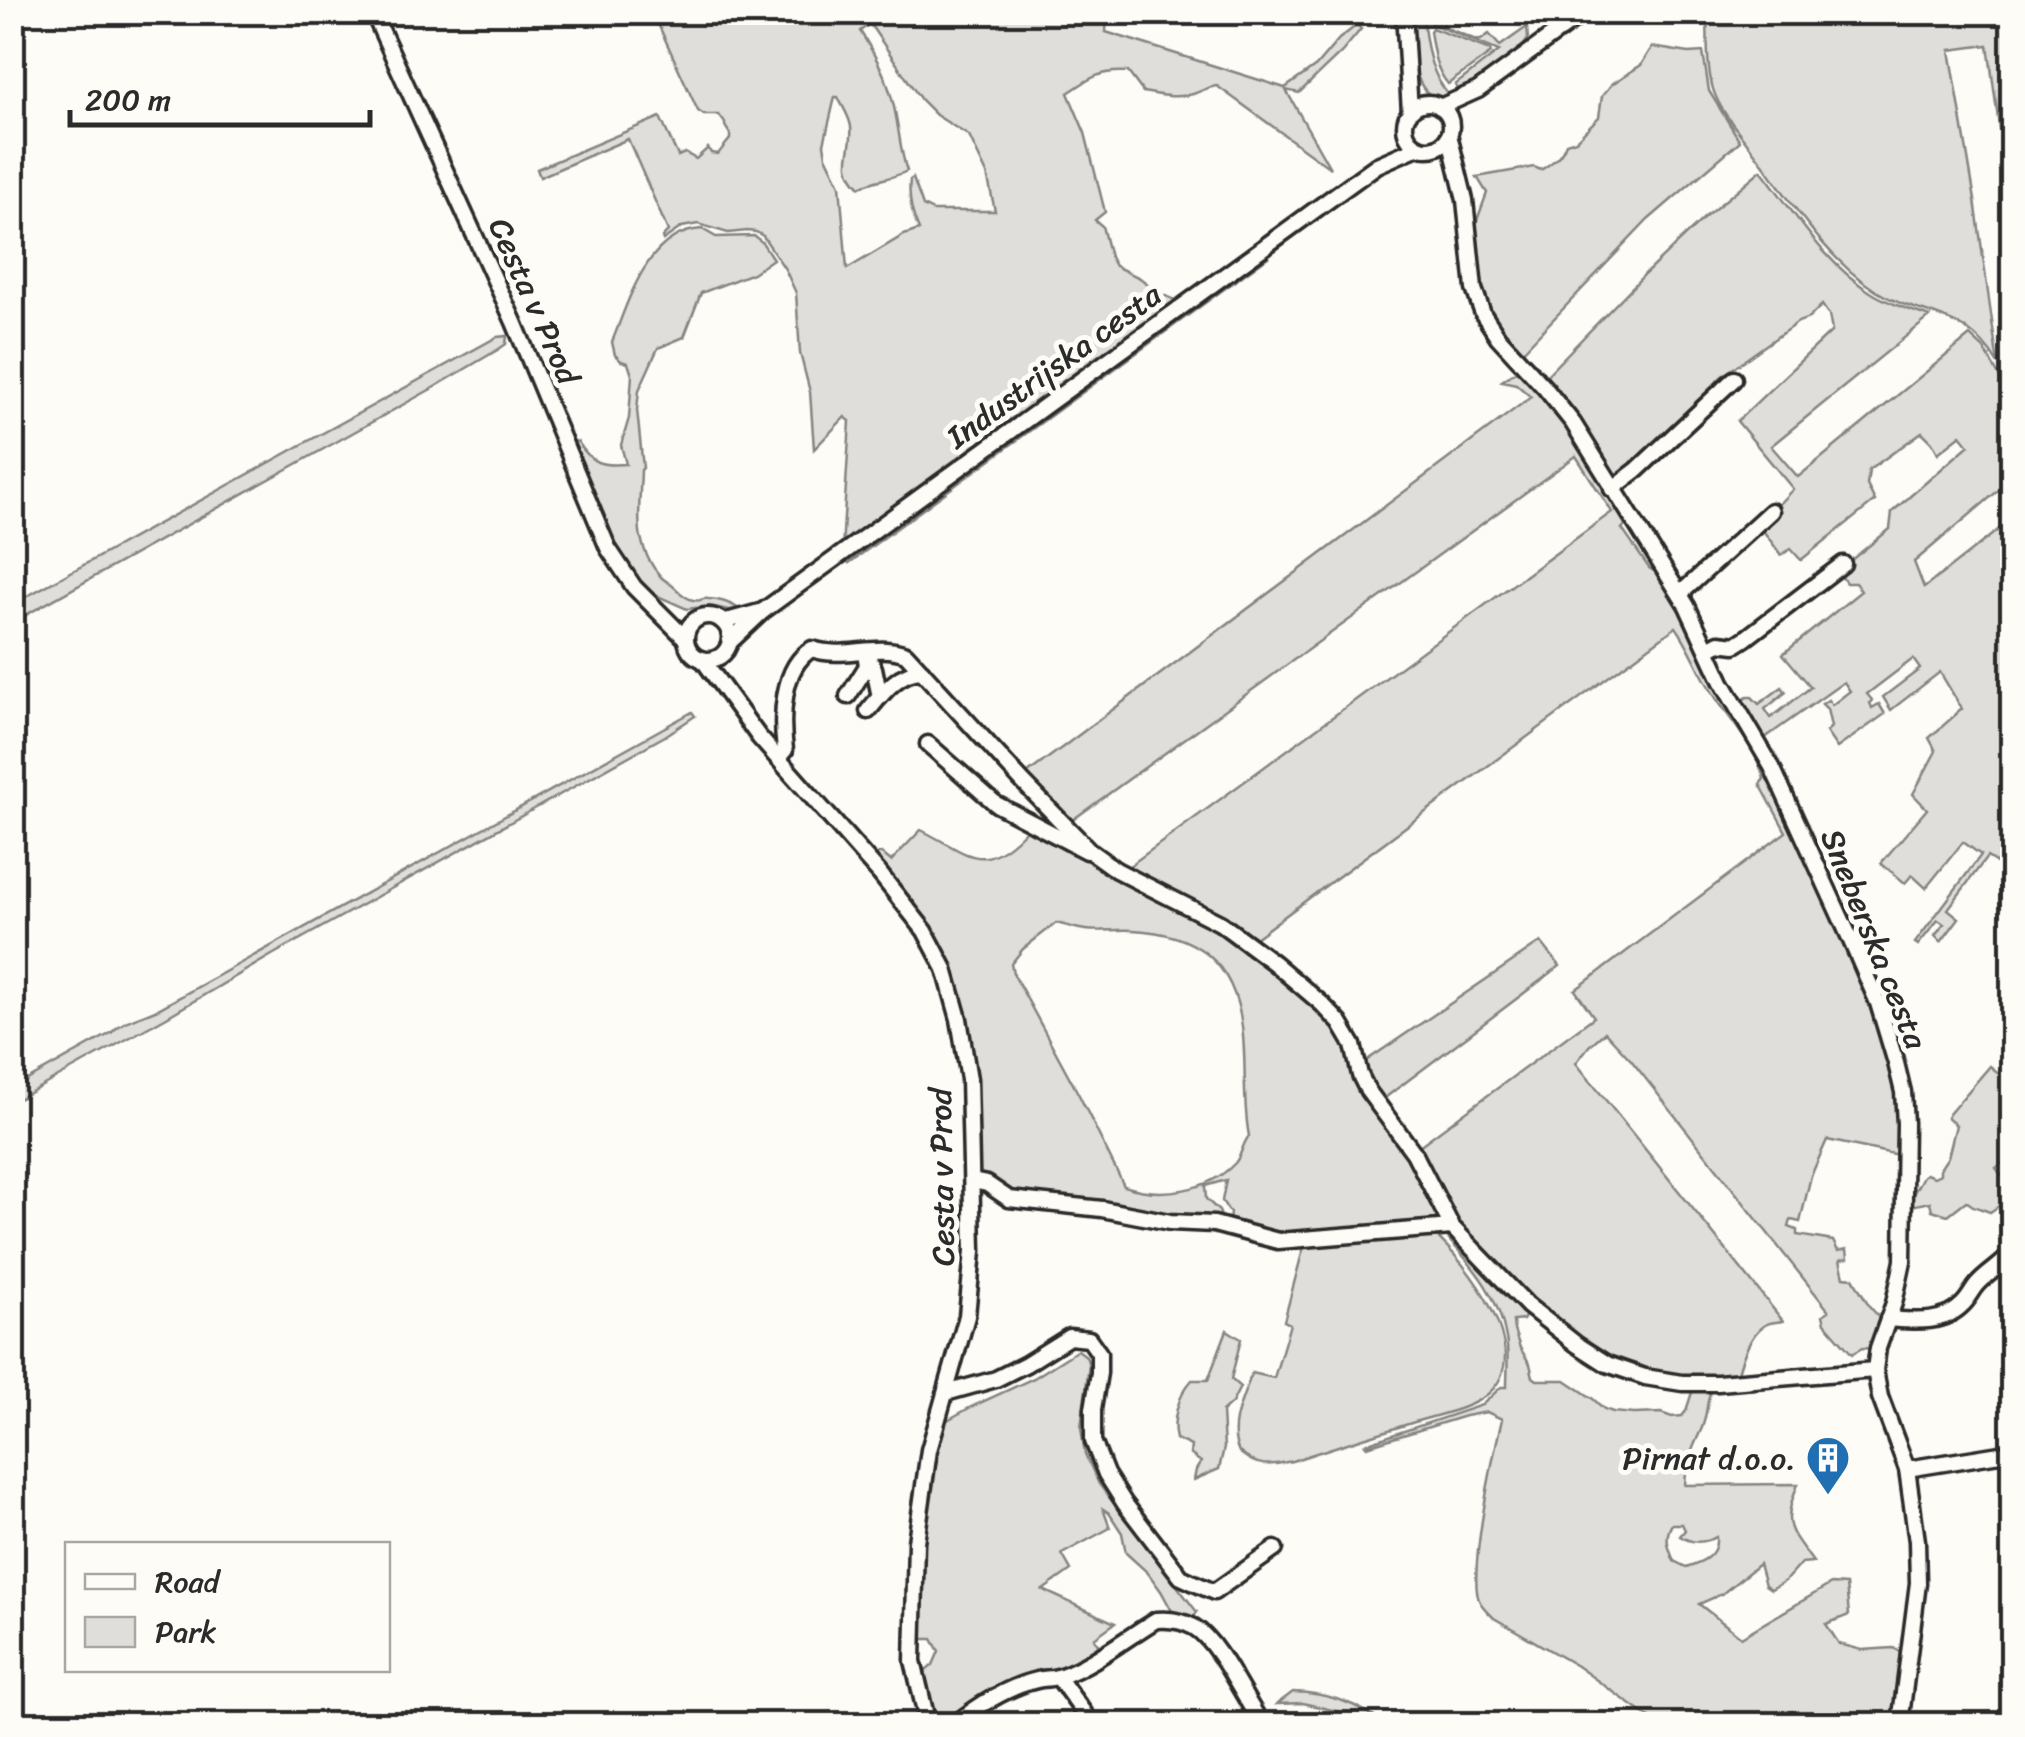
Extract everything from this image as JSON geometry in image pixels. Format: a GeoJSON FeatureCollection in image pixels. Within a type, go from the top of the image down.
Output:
{"type":"FeatureCollection","features":[{"type":"Feature","properties":{"kind":"street","name":"Cesta v Prod"},"geometry":{"type":"LineString","coordinates":[[373,12],[514,322],[608,548],[631,583],[685,638]]}},
{"type":"Feature","properties":{"kind":"street"},"geometry":{"type":"LineString","coordinates":[[1404,12],[1410,112],[1406,129],[1410,140],[1437,153],[1458,176]]}},
{"type":"Feature","properties":{"kind":"street"},"geometry":{"type":"LineString","coordinates":[[1410,112],[1421,105],[1435,106],[1478,90],[1585,12]]}},
{"type":"Feature","properties":{"kind":"street"},"geometry":{"type":"LineString","coordinates":[[1409,70],[1435,106],[1447,114],[1450,129]]}},
{"type":"Feature","properties":{"kind":"street"},"geometry":{"type":"LineString","coordinates":[[1424,148],[1444,143],[1478,90]]}},
{"type":"Feature","properties":{"kind":"street","name":"Industrijska cesta"},"geometry":{"type":"LineString","coordinates":[[727,648],[764,611],[1376,165],[1406,129]]}},
{"type":"Feature","properties":{"kind":"street","name":"Sneberska cesta"},"geometry":{"type":"LineString","coordinates":[[1450,129],[1468,217],[1473,280],[1483,314],[1498,338],[1557,402],[1680,594],[1722,682],[1764,750],[1850,936],[1878,1004],[1900,1076],[1906,1140],[1904,1246],[1901,1276],[1878,1348],[1876,1370],[1882,1404],[1907,1469],[1918,1570],[1900,1724]]}},
{"type":"Feature","properties":{"kind":"street","name":"Industrijska cesta"},"geometry":{"type":"LineString","coordinates":[[1376,165],[1424,148]]}},
{"type":"Feature","properties":{"kind":"street"},"geometry":{"type":"LineString","coordinates":[[1612,488],[1638,470],[1734,380]]}},
{"type":"Feature","properties":{"kind":"street"},"geometry":{"type":"LineString","coordinates":[[1680,594],[1771,511]]}},
{"type":"Feature","properties":{"kind":"street"},"geometry":{"type":"LineString","coordinates":[[1708,649],[1719,643],[1735,645],[1843,564]]}},
{"type":"Feature","properties":{"kind":"street"},"geometry":{"type":"LineString","coordinates":[[654,605],[695,620]]}},
{"type":"Feature","properties":{"kind":"street","name":"Industrijska cesta"},"geometry":{"type":"LineString","coordinates":[[723,622],[764,611]]}},
{"type":"Feature","properties":{"kind":"street"},"geometry":{"type":"LineString","coordinates":[[706,616],[723,622],[729,631],[727,648],[716,659],[702,660],[688,650],[685,638],[695,620],[706,616]]}},
{"type":"Feature","properties":{"kind":"street","name":"Cesta v Prod"},"geometry":{"type":"LineString","coordinates":[[727,648],[726,672],[732,698]]}},
{"type":"Feature","properties":{"kind":"street"},"geometry":{"type":"LineString","coordinates":[[778,758],[786,750],[782,709],[786,688],[805,653],[812,649],[836,654],[896,650],[906,654],[1092,852],[1116,870],[1220,923],[1274,962],[1322,1004],[1353,1045],[1368,1092],[1414,1153],[1452,1227],[1528,1306],[1576,1344],[1607,1364],[1645,1377],[1682,1383],[1876,1370]]}},
{"type":"Feature","properties":{"kind":"street"},"geometry":{"type":"LineString","coordinates":[[848,696],[867,666],[865,651]]}},
{"type":"Feature","properties":{"kind":"street"},"geometry":{"type":"LineString","coordinates":[[865,651],[874,668],[880,697]]}},
{"type":"Feature","properties":{"kind":"street","name":"Cesta v Prod"},"geometry":{"type":"LineString","coordinates":[[702,660],[750,725],[925,931],[945,969],[959,1019],[970,1079],[970,1289],[929,1450],[916,1542],[913,1661],[928,1724]]}},
{"type":"Feature","properties":{"kind":"street"},"geometry":{"type":"LineString","coordinates":[[868,711],[888,688],[911,671],[922,671]]}},
{"type":"Feature","properties":{"kind":"street"},"geometry":{"type":"LineString","coordinates":[[928,744],[996,804],[1077,848],[1092,852]]}},
{"type":"Feature","properties":{"kind":"street"},"geometry":{"type":"LineString","coordinates":[[972,1181],[987,1184],[1008,1199],[1102,1208],[1170,1222],[1214,1224],[1278,1240],[1452,1227]]}},
{"type":"Feature","properties":{"kind":"street"},"geometry":{"type":"LineString","coordinates":[[1888,1319],[1922,1322],[1945,1317],[2012,1254]]}},
{"type":"Feature","properties":{"kind":"street"},"geometry":{"type":"LineString","coordinates":[[946,1393],[996,1380],[1070,1337],[1088,1339],[1098,1354],[1093,1441],[1099,1458],[1125,1504],[1181,1576],[1214,1592],[1275,1548]]}},
{"type":"Feature","properties":{"kind":"street"},"geometry":{"type":"LineString","coordinates":[[1907,1469],[2012,1452]]}},
{"type":"Feature","properties":{"kind":"street"},"geometry":{"type":"LineString","coordinates":[[955,1724],[977,1706],[1014,1688],[1058,1678],[1156,1620],[1192,1626],[1207,1638],[1262,1724]]}},
{"type":"Feature","properties":{"kind":"street"},"geometry":{"type":"LineString","coordinates":[[1058,1678],[1092,1724]]}},
{"type":"Feature","properties":{"kind":"green space"},"geometry":{"type":"Polygon","coordinates":[[[653,13],[1107,13],[1106,32],[1285,88],[1316,66],[1357,25],[1361,29],[1299,93],[1286,90],[1330,168],[1217,86],[1187,95],[1162,95],[1143,92],[1128,72],[1110,72],[1068,93],[1085,133],[1105,212],[1095,220],[1102,226],[1110,257],[1115,266],[1180,302],[842,549],[850,421],[845,417],[814,449],[796,293],[763,236],[747,231],[728,233],[698,224],[682,227],[663,240],[668,231],[628,139],[540,177],[537,169],[660,117],[678,156],[685,153],[696,159],[708,148],[718,154],[730,139],[725,123],[719,115],[698,111],[653,13]],[[870,24],[860,31],[889,90],[907,171],[860,187],[849,171],[850,123],[835,97],[824,144],[840,185],[847,269],[919,230],[910,199],[913,178],[923,206],[933,211],[995,211],[987,174],[969,136],[921,100],[870,24]]]}},
{"type":"Feature","properties":{"kind":"green space"},"geometry":{"type":"Polygon","coordinates":[[[1413,13],[1422,13],[1433,68],[1451,98],[1437,98],[1420,82],[1412,54],[1413,13]]]}},
{"type":"Feature","properties":{"kind":"green space"},"geometry":{"type":"Polygon","coordinates":[[[1428,13],[1441,13],[1444,27],[1476,40],[1489,34],[1500,46],[1527,27],[1528,39],[1515,57],[1460,94],[1455,85],[1499,51],[1432,24],[1428,13]]]}},
{"type":"Feature","properties":{"kind":"green space"},"geometry":{"type":"Polygon","coordinates":[[[1707,13],[1726,13],[1727,20],[1752,18],[1752,13],[2007,13],[2008,41],[2012,42],[2012,223],[1988,45],[1950,50],[1998,364],[1986,346],[1958,324],[1893,300],[1858,278],[1810,228],[1731,122],[1716,98],[1711,80],[1707,13]]]}},
{"type":"Feature","properties":{"kind":"green space"},"geometry":{"type":"Polygon","coordinates":[[[1432,28],[1491,53],[1448,84],[1435,59],[1432,28]]]}},
{"type":"Feature","properties":{"kind":"green space"},"geometry":{"type":"Polygon","coordinates":[[[1652,47],[1703,52],[1709,91],[1740,141],[1648,220],[1520,354],[1495,326],[1480,294],[1476,223],[1487,193],[1477,177],[1534,167],[1541,170],[1559,156],[1566,143],[1576,140],[1599,117],[1602,96],[1612,84],[1641,65],[1652,47]]]}},
{"type":"Feature","properties":{"kind":"green space"},"geometry":{"type":"Polygon","coordinates":[[[1761,170],[1811,236],[1855,281],[1886,300],[1930,317],[1771,446],[1798,477],[1970,336],[1984,349],[2012,399],[2012,479],[1914,562],[1924,588],[2012,519],[2012,789],[2007,798],[2012,802],[2012,873],[1987,857],[1948,909],[1959,918],[1941,942],[1935,936],[1944,924],[1938,920],[1918,945],[1915,943],[1981,855],[1963,842],[1926,888],[1912,875],[1905,883],[1881,863],[1927,809],[1913,794],[1936,751],[1929,738],[1962,709],[1940,672],[1891,710],[1883,697],[1920,669],[1913,659],[1867,694],[1872,708],[1879,704],[1885,714],[1837,748],[1826,732],[1831,727],[1822,704],[1828,700],[1832,705],[1850,691],[1844,682],[1765,738],[1743,700],[1752,697],[1759,704],[1782,687],[1786,692],[1765,709],[1771,718],[1811,687],[1783,654],[1861,591],[1855,583],[1846,583],[1841,568],[1890,529],[1892,512],[1969,445],[1961,435],[1938,453],[1922,432],[1869,470],[1867,485],[1875,501],[1801,560],[1791,549],[1781,555],[1759,525],[1793,489],[1737,421],[1832,331],[1822,305],[1809,318],[1721,377],[1648,458],[1614,480],[1585,428],[1544,378],[1646,273],[1761,170]]]}},
{"type":"Feature","properties":{"kind":"green space"},"geometry":{"type":"Polygon","coordinates":[[[702,229],[716,237],[754,236],[773,259],[753,273],[701,293],[684,337],[658,348],[639,390],[637,410],[643,468],[639,526],[645,552],[661,577],[690,599],[716,600],[739,609],[729,610],[710,606],[687,609],[653,594],[632,575],[618,552],[571,440],[598,462],[626,464],[621,445],[629,418],[632,375],[628,363],[615,355],[612,342],[633,289],[654,255],[683,233],[702,229]]]}},
{"type":"Feature","properties":{"kind":"green space"},"geometry":{"type":"Polygon","coordinates":[[[1265,253],[1268,257],[849,563],[847,559],[1265,253]]]}},
{"type":"Feature","properties":{"kind":"green space"},"geometry":{"type":"Polygon","coordinates":[[[507,336],[506,344],[499,349],[433,388],[13,622],[13,604],[497,337],[507,336]]]}},
{"type":"Feature","properties":{"kind":"green space"},"geometry":{"type":"Polygon","coordinates":[[[1521,368],[1562,415],[1628,523],[1622,529],[1649,568],[1666,581],[1768,772],[1873,1004],[1897,1095],[1898,1155],[1827,1140],[1811,1176],[1800,1222],[1791,1220],[1789,1227],[1797,1230],[1797,1235],[1833,1241],[1838,1251],[1847,1249],[1848,1258],[1840,1260],[1844,1277],[1853,1278],[1881,1319],[1872,1349],[1862,1348],[1852,1354],[1825,1323],[1823,1315],[1829,1311],[1605,1032],[1576,1063],[1783,1321],[1767,1324],[1755,1334],[1736,1382],[1673,1383],[1573,1344],[1462,1232],[1415,1149],[1594,1017],[1575,990],[1786,832],[1760,784],[1764,779],[1755,755],[1711,690],[1676,627],[1247,944],[1121,872],[1612,512],[1576,456],[1064,826],[1020,779],[1531,397],[1516,384],[1502,381],[1521,368]]]}},
{"type":"Feature","properties":{"kind":"green space"},"geometry":{"type":"Polygon","coordinates":[[[692,712],[695,716],[665,736],[13,1102],[13,1088],[122,1024],[158,1009],[692,712]]]}},
{"type":"Feature","properties":{"kind":"green space"},"geometry":{"type":"Polygon","coordinates":[[[1028,828],[1069,853],[1213,925],[1300,992],[1337,1026],[1444,1220],[1439,1225],[1279,1237],[1229,1221],[1230,1213],[1222,1201],[1226,1180],[1205,1186],[1206,1199],[1223,1221],[1029,1203],[977,1177],[951,973],[871,858],[881,853],[891,861],[921,830],[976,857],[999,853],[1028,828]],[[1056,923],[1023,949],[1011,964],[1013,973],[1124,1186],[1168,1192],[1198,1186],[1224,1173],[1237,1160],[1249,1136],[1242,1027],[1238,1004],[1221,969],[1209,955],[1176,937],[1133,930],[1086,930],[1056,923]]]}},
{"type":"Feature","properties":{"kind":"green space"},"geometry":{"type":"Polygon","coordinates":[[[1541,942],[1560,966],[1378,1103],[1360,1065],[1541,942]]]}},
{"type":"Feature","properties":{"kind":"green space"},"geometry":{"type":"Polygon","coordinates":[[[1990,1066],[2012,1084],[2012,1155],[1996,1168],[2002,1176],[2012,1168],[2012,1204],[2008,1200],[1990,1212],[1966,1201],[1948,1215],[1932,1210],[1930,1202],[1911,1206],[1923,1176],[1940,1174],[1948,1157],[1956,1125],[1947,1118],[1949,1114],[1990,1066]]]}},
{"type":"Feature","properties":{"kind":"green space"},"geometry":{"type":"Polygon","coordinates":[[[1433,1233],[1478,1285],[1501,1332],[1505,1354],[1501,1375],[1489,1393],[1455,1410],[1292,1461],[1264,1464],[1239,1452],[1235,1423],[1241,1402],[1252,1373],[1274,1378],[1290,1324],[1284,1321],[1305,1242],[1433,1233]]]}},
{"type":"Feature","properties":{"kind":"green space"},"geometry":{"type":"Polygon","coordinates":[[[1447,1235],[1528,1311],[1523,1320],[1513,1321],[1514,1330],[1537,1380],[1565,1380],[1613,1412],[1661,1413],[1672,1417],[1682,1416],[1686,1411],[1693,1389],[1711,1390],[1685,1485],[1798,1484],[1790,1509],[1790,1526],[1813,1562],[1801,1563],[1785,1581],[1771,1589],[1765,1585],[1759,1564],[1722,1594],[1699,1604],[1741,1637],[1831,1584],[1846,1585],[1849,1615],[1826,1624],[1839,1644],[1862,1650],[1900,1651],[1893,1724],[1802,1724],[1792,1711],[1785,1724],[1652,1724],[1654,1721],[1577,1666],[1486,1610],[1479,1600],[1477,1565],[1483,1512],[1502,1419],[1487,1412],[1465,1416],[1365,1444],[1482,1405],[1501,1387],[1507,1387],[1507,1344],[1498,1310],[1485,1285],[1447,1235]],[[1672,1524],[1668,1542],[1674,1561],[1686,1567],[1712,1554],[1716,1537],[1689,1540],[1680,1536],[1685,1530],[1682,1524],[1672,1524]]]}},
{"type":"Feature","properties":{"kind":"green space"},"geometry":{"type":"Polygon","coordinates":[[[1227,1330],[1241,1339],[1231,1379],[1240,1387],[1222,1412],[1224,1448],[1219,1469],[1194,1480],[1201,1462],[1190,1454],[1191,1446],[1176,1439],[1175,1416],[1183,1392],[1192,1380],[1208,1380],[1227,1330]]]}},
{"type":"Feature","properties":{"kind":"green space"},"geometry":{"type":"Polygon","coordinates":[[[1078,1350],[1089,1365],[1081,1428],[1085,1454],[1099,1484],[1197,1612],[1192,1620],[1172,1611],[1148,1573],[1126,1553],[1122,1533],[1103,1509],[1110,1528],[1062,1554],[1071,1570],[1043,1590],[1115,1623],[1094,1638],[1101,1650],[948,1724],[933,1724],[922,1674],[933,1665],[939,1651],[932,1639],[919,1639],[927,1503],[942,1423],[1034,1378],[1078,1350]]]}},
{"type":"Feature","properties":{"kind":"green space"},"geometry":{"type":"Polygon","coordinates":[[[1293,1692],[1341,1700],[1383,1724],[1368,1724],[1353,1715],[1303,1703],[1277,1704],[1293,1692]]]}},
{"type":"Feature","properties":{"kind":"place","name":"Pirnat d.o.o."},"geometry":{"type":"Point","coordinates":[1828,1496]}}]}
